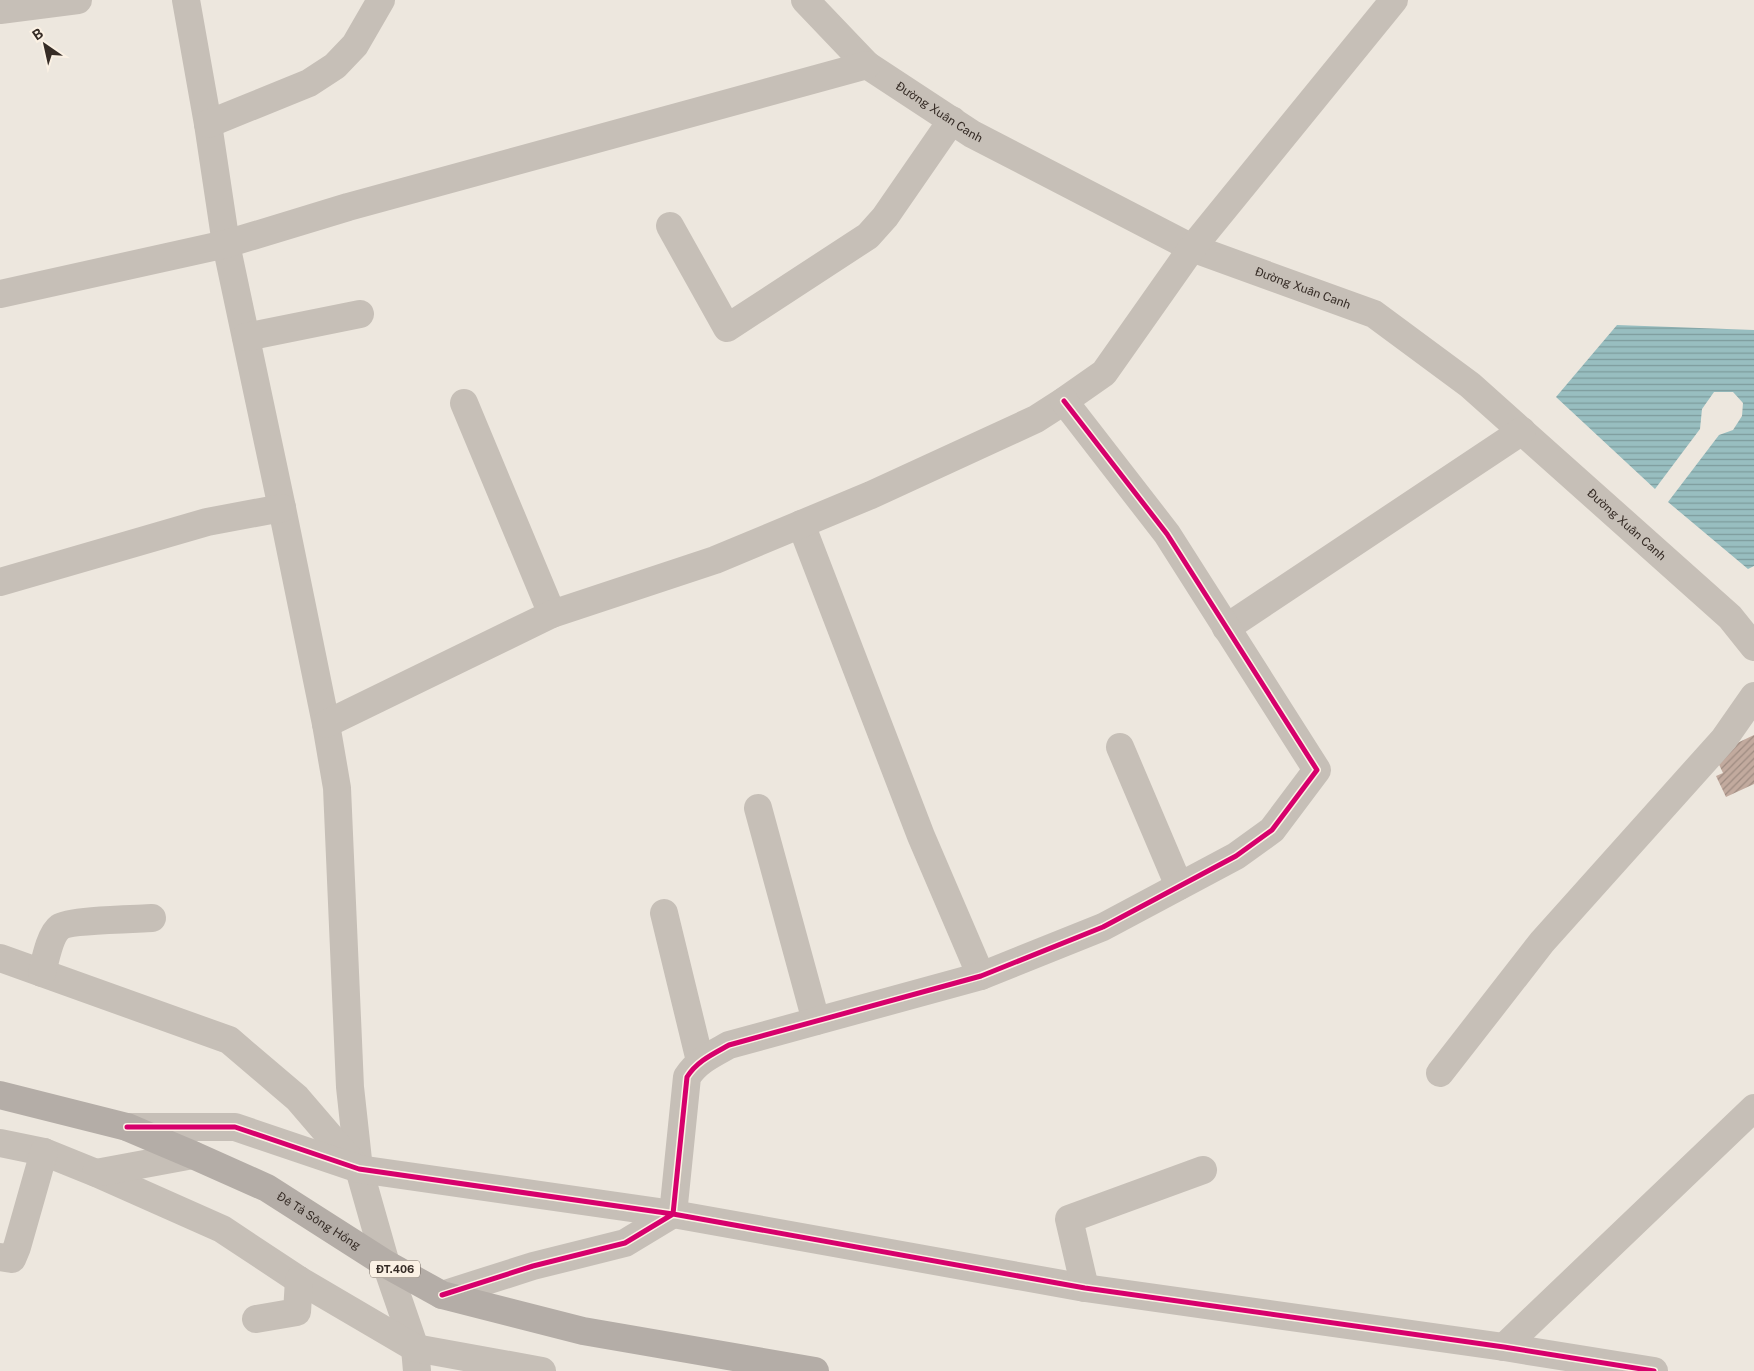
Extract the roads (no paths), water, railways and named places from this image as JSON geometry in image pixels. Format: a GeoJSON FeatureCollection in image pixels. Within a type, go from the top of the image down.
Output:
{"type":"FeatureCollection","features":[{"type":"Feature","properties":{"kind":"main road","name":"Đê Tả Sông Hồng"},"geometry":{"type":"LineString","coordinates":[[0,1095],[127,1127],[267,1188],[386,1264],[442,1295],[584,1331],[815,1371]]}},
{"type":"Feature","properties":{"kind":"street"},"geometry":{"type":"LineString","coordinates":[[6,6],[78,0]]}},
{"type":"Feature","properties":{"kind":"street"},"geometry":{"type":"LineString","coordinates":[[186,0],[208,124],[226,244],[326,724],[336,788],[350,1088],[359,1169],[416,1360]]}},
{"type":"Feature","properties":{"kind":"street"},"geometry":{"type":"LineString","coordinates":[[208,124],[309,82],[334,66],[355,45],[381,0]]}},
{"type":"Feature","properties":{"kind":"street","name":"Đường Xuân Canh"},"geometry":{"type":"LineString","coordinates":[[805,0],[867,65],[972,134],[1192,248],[1374,314],[1470,384],[1730,617],[1754,647]]}},
{"type":"Feature","properties":{"kind":"street"},"geometry":{"type":"LineString","coordinates":[[326,724],[552,614],[715,560],[871,495],[1036,419],[1064,401],[1104,373],[1192,248],[1394,0]]}},
{"type":"Feature","properties":{"kind":"street"},"geometry":{"type":"LineString","coordinates":[[0,294],[226,244],[348,207],[867,65]]}},
{"type":"Feature","properties":{"kind":"street"},"geometry":{"type":"LineString","coordinates":[[670,226],[727,328],[868,236],[885,217],[952,120]]}},
{"type":"Feature","properties":{"kind":"street"},"geometry":{"type":"LineString","coordinates":[[246,337],[360,314]]}},
{"type":"Feature","properties":{"kind":"street"},"geometry":{"type":"LineString","coordinates":[[673,1214],[687,1077],[693,1067],[700,1061],[730,1045],[980,976],[1103,927],[1236,856],[1272,830],[1317,770],[1167,534],[1064,401]]}},
{"type":"Feature","properties":{"kind":"street"},"geometry":{"type":"LineString","coordinates":[[464,403],[552,614]]}},
{"type":"Feature","properties":{"kind":"street"},"geometry":{"type":"LineString","coordinates":[[1226,628],[1522,432]]}},
{"type":"Feature","properties":{"kind":"street"},"geometry":{"type":"LineString","coordinates":[[0,582],[207,522],[282,508]]}},
{"type":"Feature","properties":{"kind":"street"},"geometry":{"type":"LineString","coordinates":[[801,524],[921,836],[980,976]]}},
{"type":"Feature","properties":{"kind":"street"},"geometry":{"type":"LineString","coordinates":[[1440,1074],[1542,942],[1724,739],[1754,696]]}},
{"type":"Feature","properties":{"kind":"street"},"geometry":{"type":"LineString","coordinates":[[1120,746],[1179,886]]}},
{"type":"Feature","properties":{"kind":"street"},"geometry":{"type":"LineString","coordinates":[[758,808],[816,1021]]}},
{"type":"Feature","properties":{"kind":"street"},"geometry":{"type":"LineString","coordinates":[[664,913],[700,1061]]}},
{"type":"Feature","properties":{"kind":"street"},"geometry":{"type":"LineString","coordinates":[[42,973],[53,936],[60,926],[75,923],[152,918]]}},
{"type":"Feature","properties":{"kind":"street"},"geometry":{"type":"LineString","coordinates":[[0,958],[229,1040],[297,1098],[359,1169]]}},
{"type":"Feature","properties":{"kind":"street"},"geometry":{"type":"LineString","coordinates":[[1504,1347],[1754,1108]]}},
{"type":"Feature","properties":{"kind":"street"},"geometry":{"type":"LineString","coordinates":[[127,1127],[235,1127],[359,1169],[673,1214],[1085,1288],[1504,1347],[1654,1371]]}},
{"type":"Feature","properties":{"kind":"street"},"geometry":{"type":"LineString","coordinates":[[0,1143],[44,1152],[96,1172],[222,1229],[416,1360],[542,1371]]}},
{"type":"Feature","properties":{"kind":"street"},"geometry":{"type":"LineString","coordinates":[[0,1257],[12,1259],[17,1248],[44,1152]]}},
{"type":"Feature","properties":{"kind":"street"},"geometry":{"type":"LineString","coordinates":[[96,1172],[193,1155]]}},
{"type":"Feature","properties":{"kind":"street"},"geometry":{"type":"LineString","coordinates":[[1085,1288],[1069,1219],[1203,1170]]}},
{"type":"Feature","properties":{"kind":"street"},"geometry":{"type":"LineString","coordinates":[[442,1295],[532,1266],[624,1242],[673,1214]]}},
{"type":"Feature","properties":{"kind":"street"},"geometry":{"type":"LineString","coordinates":[[256,1319],[297,1312],[299,1280]]}},
{"type":"Feature","properties":{"kind":"water"},"geometry":{"type":"Polygon","coordinates":[[[1617,325],[1754,330],[1754,566],[1748,569],[1668,502],[1719,435],[1733,430],[1742,416],[1743,403],[1733,392],[1714,392],[1702,409],[1700,429],[1655,489],[1556,397],[1617,325]]]}}]}
